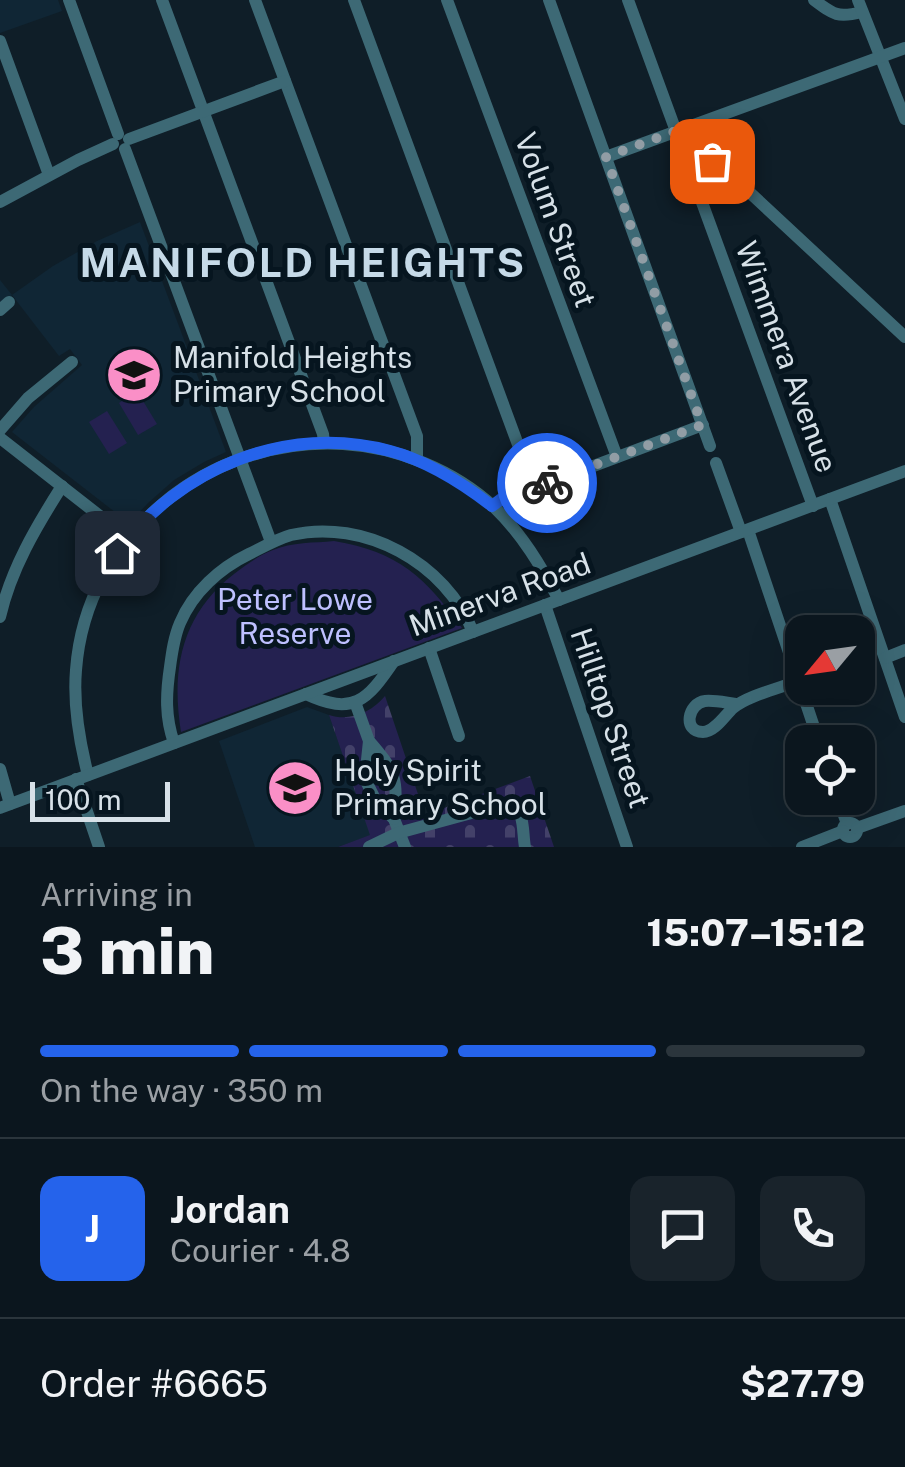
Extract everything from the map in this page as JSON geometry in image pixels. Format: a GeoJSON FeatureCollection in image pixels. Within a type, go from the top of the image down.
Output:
{"type":"FeatureCollection","features":[{"type":"Feature","properties":{"kind":"street"},"geometry":{"type":"LineString","coordinates":[[69,0],[271,542]]}},
{"type":"Feature","properties":{"kind":"street"},"geometry":{"type":"LineString","coordinates":[[162,0],[324,443]]}},
{"type":"Feature","properties":{"kind":"street"},"geometry":{"type":"LineString","coordinates":[[254,0],[417,436],[417,460]]}},
{"type":"Feature","properties":{"kind":"street"},"geometry":{"type":"LineString","coordinates":[[354,0],[534,488]]}},
{"type":"Feature","properties":{"kind":"street","name":"Volum Street"},"geometry":{"type":"LineString","coordinates":[[447,0],[617,456]]}},
{"type":"Feature","properties":{"kind":"street"},"geometry":{"type":"LineString","coordinates":[[549,0],[610,156],[710,446]]}},
{"type":"Feature","properties":{"kind":"street","name":"Wimmera Avenue"},"geometry":{"type":"LineString","coordinates":[[628,0],[813,506]]}},
{"type":"Feature","properties":{"kind":"street"},"geometry":{"type":"LineString","coordinates":[[814,0],[842,16],[860,6],[905,119]]}},
{"type":"Feature","properties":{"kind":"street"},"geometry":{"type":"LineString","coordinates":[[0,42],[49,175]]}},
{"type":"Feature","properties":{"kind":"street"},"geometry":{"type":"LineString","coordinates":[[610,156],[905,48]]}},
{"type":"Feature","properties":{"kind":"street"},"geometry":{"type":"LineString","coordinates":[[0,202],[121,142],[285,81]]}},
{"type":"Feature","properties":{"kind":"street"},"geometry":{"type":"LineString","coordinates":[[690,168],[712,161],[718,163],[905,337]]}},
{"type":"Feature","properties":{"kind":"street"},"geometry":{"type":"LineString","coordinates":[[0,430],[28,398],[72,362]]}},
{"type":"Feature","properties":{"kind":"street"},"geometry":{"type":"LineString","coordinates":[[492,506],[702,425]]}},
{"type":"Feature","properties":{"kind":"street"},"geometry":{"type":"LineString","coordinates":[[0,438],[128,538]]}},
{"type":"Feature","properties":{"kind":"street","name":"Hilltop Street"},"geometry":{"type":"LineString","coordinates":[[100,847],[82,777],[75,703],[77,661],[88,614],[108,569],[128,538],[175,492],[216,469],[265,450],[324,443],[361,445],[417,460],[463,484],[517,532],[539,562],[627,847]]}},
{"type":"Feature","properties":{"kind":"street"},"geometry":{"type":"LineString","coordinates":[[716,463],[785,646]]}},
{"type":"Feature","properties":{"kind":"street","name":"Minerva Road"},"geometry":{"type":"LineString","coordinates":[[5,806],[905,472]]}},
{"type":"Feature","properties":{"kind":"street"},"geometry":{"type":"LineString","coordinates":[[0,618],[14,572],[62,486]]}},
{"type":"Feature","properties":{"kind":"street"},"geometry":{"type":"LineString","coordinates":[[830,499],[905,717]]}},
{"type":"Feature","properties":{"kind":"street"},"geometry":{"type":"LineString","coordinates":[[174,743],[166,705],[172,648],[180,622],[215,575],[271,542],[292,535],[338,532],[395,549],[434,576],[464,612],[474,632]]}},
{"type":"Feature","properties":{"kind":"street"},"geometry":{"type":"LineString","coordinates":[[428,648],[459,736]]}},
{"type":"Feature","properties":{"kind":"street"},"geometry":{"type":"LineString","coordinates":[[885,658],[905,650]]}},
{"type":"Feature","properties":{"kind":"street"},"geometry":{"type":"LineString","coordinates":[[306,694],[333,705],[355,702],[378,685],[394,661]]}},
{"type":"Feature","properties":{"kind":"street"},"geometry":{"type":"LineString","coordinates":[[736,704],[785,687]]}},
{"type":"Feature","properties":{"kind":"street"},"geometry":{"type":"LineString","coordinates":[[355,702],[369,741],[394,772],[396,826]]}},
{"type":"Feature","properties":{"kind":"street"},"geometry":{"type":"LineString","coordinates":[[369,741],[364,779],[396,826],[405,847]]}},
{"type":"Feature","properties":{"kind":"street"},"geometry":{"type":"LineString","coordinates":[[0,769],[5,806]]}},
{"type":"Feature","properties":{"kind":"street"},"geometry":{"type":"LineString","coordinates":[[369,847],[396,826],[508,803],[520,810],[525,847]]}},
{"type":"Feature","properties":{"kind":"street"},"geometry":{"type":"LineString","coordinates":[[802,847],[905,811]]}},
{"type":"Feature","properties":{"kind":"shaded area"},"geometry":{"type":"Polygon","coordinates":[[[0,0],[58,0],[62,11],[0,33],[0,0]]]}},
{"type":"Feature","properties":{"kind":"shaded area","name":"Manifold Heights Primary School"},"geometry":{"type":"Polygon","coordinates":[[[140,222],[226,452],[174,480],[129,523],[12,432],[82,365],[70,349],[59,356],[12,295],[53,266],[140,222]]]}},
{"type":"Feature","properties":{"kind":"shaded area"},"geometry":{"type":"Polygon","coordinates":[[[0,280],[12,295],[0,305],[0,280]]]}},
{"type":"Feature","properties":{"kind":"shaded area","name":"Holy Spirit Primary School"},"geometry":{"type":"Polygon","coordinates":[[[307,707],[329,715],[371,835],[338,847],[255,847],[219,741],[307,707]]]}},
{"type":"Feature","properties":{"kind":"green space"},"geometry":{"type":"Polygon","coordinates":[[[137,391],[157,424],[138,435],[119,403],[137,391]]]}},
{"type":"Feature","properties":{"kind":"green space"},"geometry":{"type":"Polygon","coordinates":[[[107,411],[127,443],[109,454],[89,422],[107,411]]]}},
{"type":"Feature","properties":{"kind":"green space","name":"Peter Lowe Reserve"},"geometry":{"type":"Polygon","coordinates":[[[334,541],[376,552],[408,570],[436,594],[462,628],[181,732],[179,666],[191,626],[202,607],[234,574],[273,550],[334,541]]]}},
{"type":"Feature","properties":{"kind":"green space"},"geometry":{"type":"Polygon","coordinates":[[[385,696],[425,815],[530,776],[554,847],[338,847],[370,835],[329,715],[360,714],[385,696]]]}},
{"type":"Feature","properties":{"kind":"way so far"},"geometry":{"type":"LineString","coordinates":[[547,483],[702,425],[606,157],[676,131],[690,168],[712,161]]}},
{"type":"Feature","properties":{"kind":"place","name":"Manifold Heights Primary School"},"geometry":{"type":"Point","coordinates":[134,375]}},
{"type":"Feature","properties":{"kind":"place","name":"Holy Spirit Primary School"},"geometry":{"type":"Point","coordinates":[295,788]}},
{"type":"Feature","properties":{"kind":"district","name":"MANIFOLD HEIGHTS"},"geometry":{"type":"Point","coordinates":[303,263]}},
{"type":"Feature","properties":{"kind":"route"},"geometry":{"type":"LineString","coordinates":[[117,553],[151,512],[175,492],[234,462],[265,450],[301,443],[361,445],[391,451],[440,471],[492,506],[547,483]]}}]}
